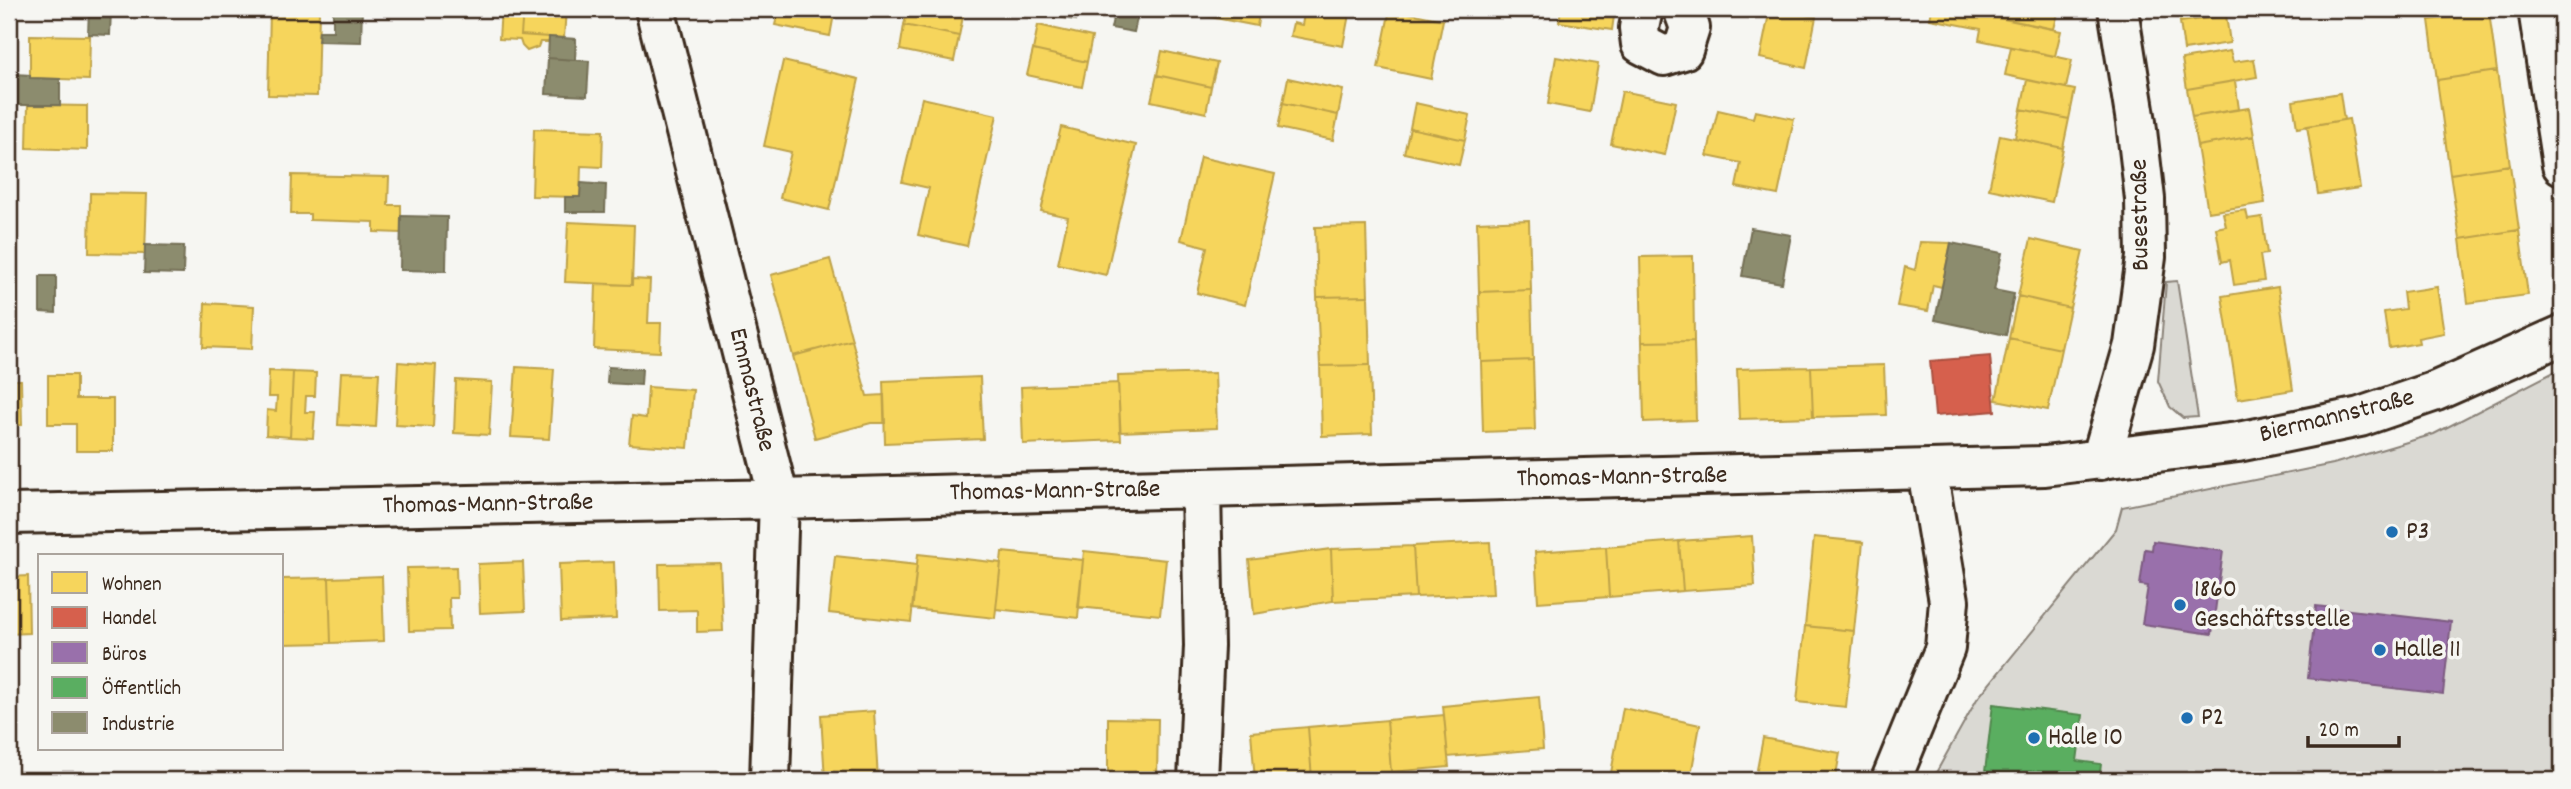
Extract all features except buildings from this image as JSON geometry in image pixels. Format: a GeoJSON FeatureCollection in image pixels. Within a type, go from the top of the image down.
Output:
{"type":"FeatureCollection","features":[{"type":"Feature","properties":{"kind":"street","name":"Emmastraße"},"geometry":{"type":"LineString","coordinates":[[655,9],[779,499],[770,780]]}},
{"type":"Feature","properties":{"kind":"street"},"geometry":{"type":"LineString","coordinates":[[1643,9],[1639,29],[1641,44],[1664,56],[1683,50],[1690,28],[1683,9]]}},
{"type":"Feature","properties":{"kind":"street","name":"Busestraße"},"geometry":{"type":"LineString","coordinates":[[2101,460],[2134,345],[2146,257],[2145,199],[2118,9]]}},
{"type":"Feature","properties":{"kind":"street"},"geometry":{"type":"LineString","coordinates":[[2538,9],[2562,165]]}},
{"type":"Feature","properties":{"kind":"street","name":"Biermannstraße"},"geometry":{"type":"LineString","coordinates":[[2101,460],[2238,442],[2360,417],[2436,391],[2562,335]]}},
{"type":"Feature","properties":{"kind":"street","name":"Thomas-Mann-Straße"},"geometry":{"type":"LineString","coordinates":[[9,514],[779,499],[1927,470],[2045,466],[2101,460]]}},
{"type":"Feature","properties":{"kind":"street"},"geometry":{"type":"LineString","coordinates":[[1891,780],[1945,648],[1949,600],[1927,470]]}},
{"type":"Feature","properties":{"kind":"street"},"geometry":{"type":"LineString","coordinates":[[1198,780],[1204,646],[1201,488]]}},
{"type":"Feature","properties":{"kind":"shaded area"},"geometry":{"type":"Polygon","coordinates":[[[2177,281],[2198,417],[2183,418],[2170,407],[2158,381],[2166,282],[2177,281]]]}},
{"type":"Feature","properties":{"kind":"shaded area"},"geometry":{"type":"Polygon","coordinates":[[[2562,368],[2562,780],[1932,780],[1977,699],[2116,529],[2122,507],[2333,464],[2434,434],[2562,368]]]}},
{"type":"Feature","properties":{"kind":"place","name":"P3"},"geometry":{"type":"Point","coordinates":[2392,532]}},
{"type":"Feature","properties":{"kind":"place","name":"1860 Geschäftsstelle"},"geometry":{"type":"Point","coordinates":[2180,605]}},
{"type":"Feature","properties":{"kind":"place","name":"Halle 11"},"geometry":{"type":"Point","coordinates":[2380,650]}},
{"type":"Feature","properties":{"kind":"place","name":"P2"},"geometry":{"type":"Point","coordinates":[2187,718]}},
{"type":"Feature","properties":{"kind":"place","name":"Halle 10"},"geometry":{"type":"Point","coordinates":[2034,738]}}]}
